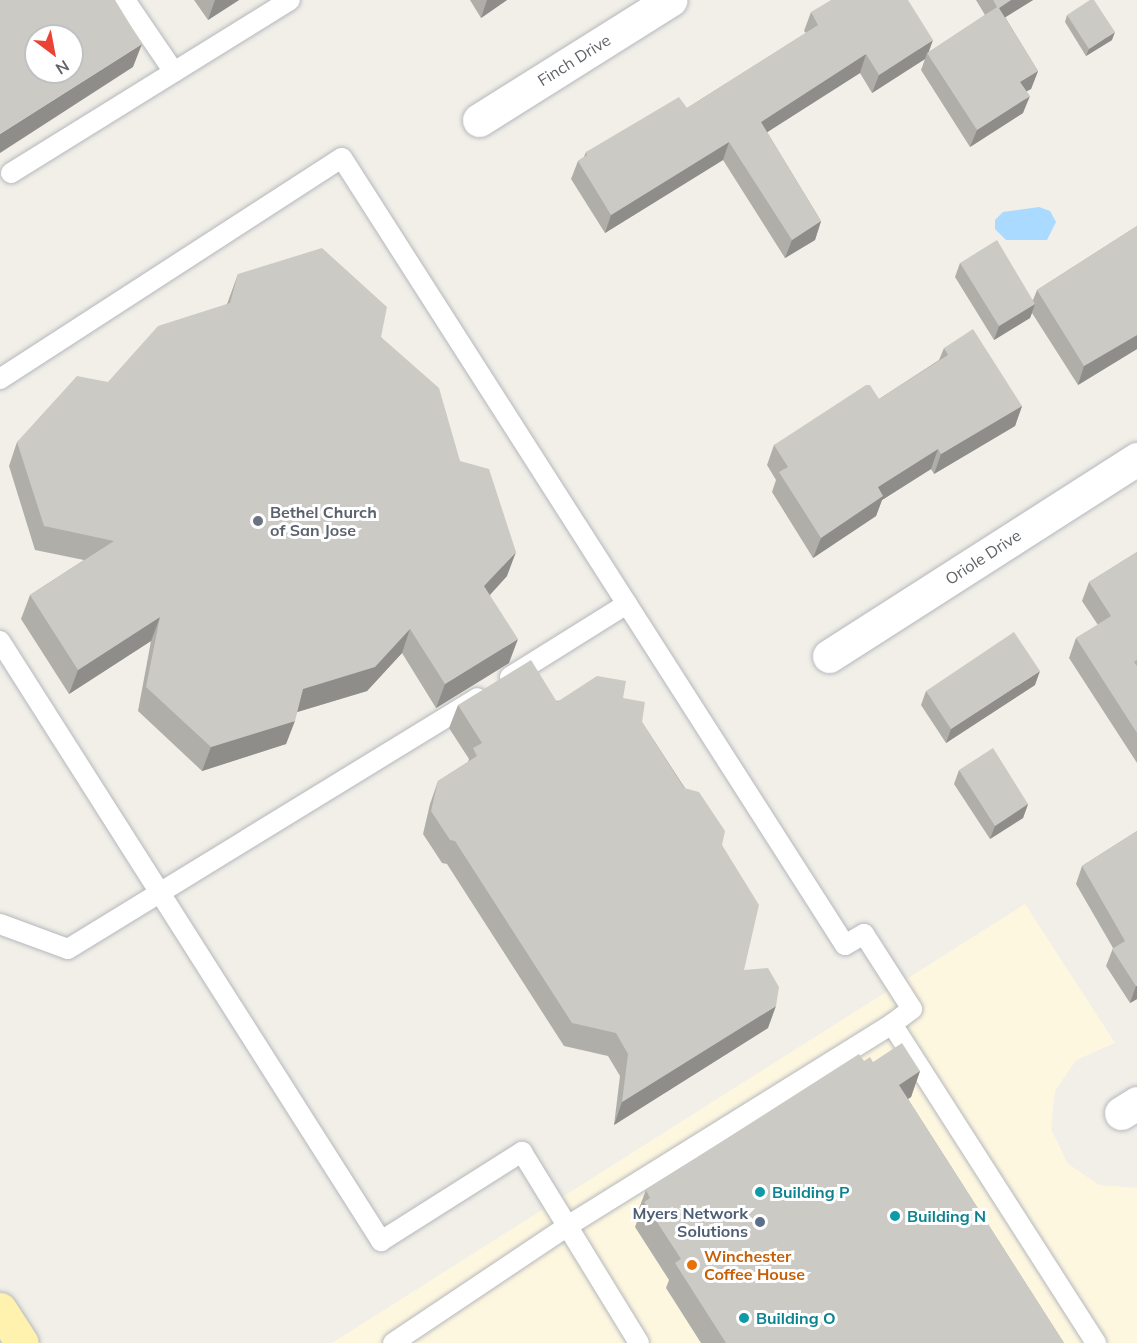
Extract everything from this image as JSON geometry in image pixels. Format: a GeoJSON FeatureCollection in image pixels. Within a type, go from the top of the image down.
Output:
{"type":"FeatureCollection","features":[{"type":"Feature","properties":{"kind":"main road"},"geometry":{"type":"LineString","coordinates":[[0,1309],[22,1343]]}},
{"type":"Feature","properties":{"kind":"street","name":"Finch Drive"},"geometry":{"type":"LineString","coordinates":[[479,120],[670,0]]}},
{"type":"Feature","properties":{"kind":"street","name":"Oriole Drive"},"geometry":{"type":"LineString","coordinates":[[829,656],[1137,459]]}},
{"type":"Feature","properties":{"kind":"lane"},"geometry":{"type":"LineString","coordinates":[[125,0],[174,72]]}},
{"type":"Feature","properties":{"kind":"lane"},"geometry":{"type":"LineString","coordinates":[[11,173],[290,0]]}},
{"type":"Feature","properties":{"kind":"lane"},"geometry":{"type":"LineString","coordinates":[[0,379],[342,158],[845,945],[864,933],[912,1009],[892,1024],[566,1227],[393,1343]]}},
{"type":"Feature","properties":{"kind":"lane"},"geometry":{"type":"LineString","coordinates":[[0,924],[68,949],[627,604]]}},
{"type":"Feature","properties":{"kind":"lane"},"geometry":{"type":"LineString","coordinates":[[0,640],[381,1241],[522,1152],[639,1343]]}},
{"type":"Feature","properties":{"kind":"lane"},"geometry":{"type":"LineString","coordinates":[[892,1024],[1096,1343]]}},
{"type":"Feature","properties":{"kind":"shaded area"},"geometry":{"type":"Polygon","coordinates":[[[1025,904],[1115,1043],[1076,1060],[1055,1091],[1051,1129],[1068,1164],[1099,1185],[1137,1188],[1137,1343],[332,1343],[1025,904]]]}},
{"type":"Feature","properties":{"kind":"water"},"geometry":{"type":"Polygon","coordinates":[[[1039,207],[1050,211],[1056,222],[1047,240],[1006,240],[995,229],[995,220],[1003,212],[1039,207]]]}},
{"type":"Feature","properties":{"kind":"building"},"geometry":{"type":"Polygon","coordinates":[[[0,0],[115,0],[142,44],[84,81],[84,24],[24,24],[24,84],[79,84],[0,134],[0,0]]]}},
{"type":"Feature","properties":{"kind":"building"},"geometry":{"type":"Polygon","coordinates":[[[831,0],[908,0],[933,40],[879,75],[866,54],[761,122],[821,221],[792,240],[729,142],[611,215],[578,161],[587,155],[586,152],[679,97],[687,108],[818,25],[811,12],[831,0]]]}},
{"type":"Feature","properties":{"kind":"building"},"geometry":{"type":"Polygon","coordinates":[[[993,0],[1011,0],[999,8],[1038,71],[1020,82],[1030,96],[977,130],[927,53],[997,7],[993,0]]]}},
{"type":"Feature","properties":{"kind":"building"},"geometry":{"type":"Polygon","coordinates":[[[1090,0],[1094,0],[1115,32],[1089,49],[1067,15],[1090,0]]]}},
{"type":"Feature","properties":{"kind":"building"},"geometry":{"type":"Polygon","coordinates":[[[1137,226],[1137,335],[1084,366],[1037,290],[1137,226]]]}},
{"type":"Feature","properties":{"kind":"building"},"geometry":{"type":"Polygon","coordinates":[[[997,240],[1035,304],[999,326],[960,263],[997,240]]]}},
{"type":"Feature","properties":{"kind":"building","name":"Bethel Church of San Jose"},"geometry":{"type":"Polygon","coordinates":[[[322,248],[387,307],[381,337],[439,388],[460,461],[489,469],[516,552],[484,586],[518,639],[445,684],[410,629],[375,667],[303,689],[295,721],[211,747],[146,687],[160,617],[78,670],[30,595],[114,541],[44,526],[17,442],[77,376],[108,382],[158,326],[230,303],[238,274],[322,248]]]}},
{"type":"Feature","properties":{"kind":"building"},"geometry":{"type":"Polygon","coordinates":[[[973,329],[1022,406],[941,454],[938,449],[878,487],[883,496],[821,538],[779,472],[788,467],[774,445],[866,385],[870,385],[879,399],[948,355],[944,348],[973,329]]]}},
{"type":"Feature","properties":{"kind":"building"},"geometry":{"type":"Polygon","coordinates":[[[1137,552],[1137,660],[1134,662],[1137,666],[1137,733],[1076,638],[1111,616],[1089,582],[1137,552]]]}},
{"type":"Feature","properties":{"kind":"building"},"geometry":{"type":"Polygon","coordinates":[[[1014,632],[1040,671],[951,729],[926,691],[1014,632]]]}},
{"type":"Feature","properties":{"kind":"building"},"geometry":{"type":"Polygon","coordinates":[[[531,660],[557,702],[597,676],[626,681],[623,698],[645,702],[642,722],[684,788],[699,792],[725,831],[722,845],[759,905],[744,970],[768,968],[779,987],[776,1006],[622,1102],[628,1054],[616,1033],[572,1023],[455,841],[450,840],[431,811],[438,781],[477,756],[473,748],[482,743],[458,705],[531,660]]]}},
{"type":"Feature","properties":{"kind":"building"},"geometry":{"type":"Polygon","coordinates":[[[993,748],[1028,804],[995,826],[959,770],[993,748]]]}},
{"type":"Feature","properties":{"kind":"building"},"geometry":{"type":"Polygon","coordinates":[[[1137,831],[1136,986],[1112,949],[1125,941],[1082,866],[1137,831]]]}},
{"type":"Feature","properties":{"kind":"building"},"geometry":{"type":"Polygon","coordinates":[[[902,1043],[920,1071],[899,1085],[1064,1343],[726,1343],[675,1263],[681,1259],[644,1202],[650,1198],[646,1190],[859,1054],[864,1061],[870,1057],[873,1062],[902,1043]]]}},
{"type":"Feature","properties":{"kind":"place","name":"Bethel Church of San Jose"},"geometry":{"type":"Point","coordinates":[258,521]}},
{"type":"Feature","properties":{"kind":"place","name":"Building P"},"geometry":{"type":"Point","coordinates":[760,1192]}},
{"type":"Feature","properties":{"kind":"place","name":"Building N"},"geometry":{"type":"Point","coordinates":[895,1216]}},
{"type":"Feature","properties":{"kind":"place","name":"Myers Network Solutions"},"geometry":{"type":"Point","coordinates":[760,1222]}},
{"type":"Feature","properties":{"kind":"place","name":"Winchester Coffee House"},"geometry":{"type":"Point","coordinates":[692,1265]}},
{"type":"Feature","properties":{"kind":"place","name":"Building O"},"geometry":{"type":"Point","coordinates":[744,1318]}}]}
